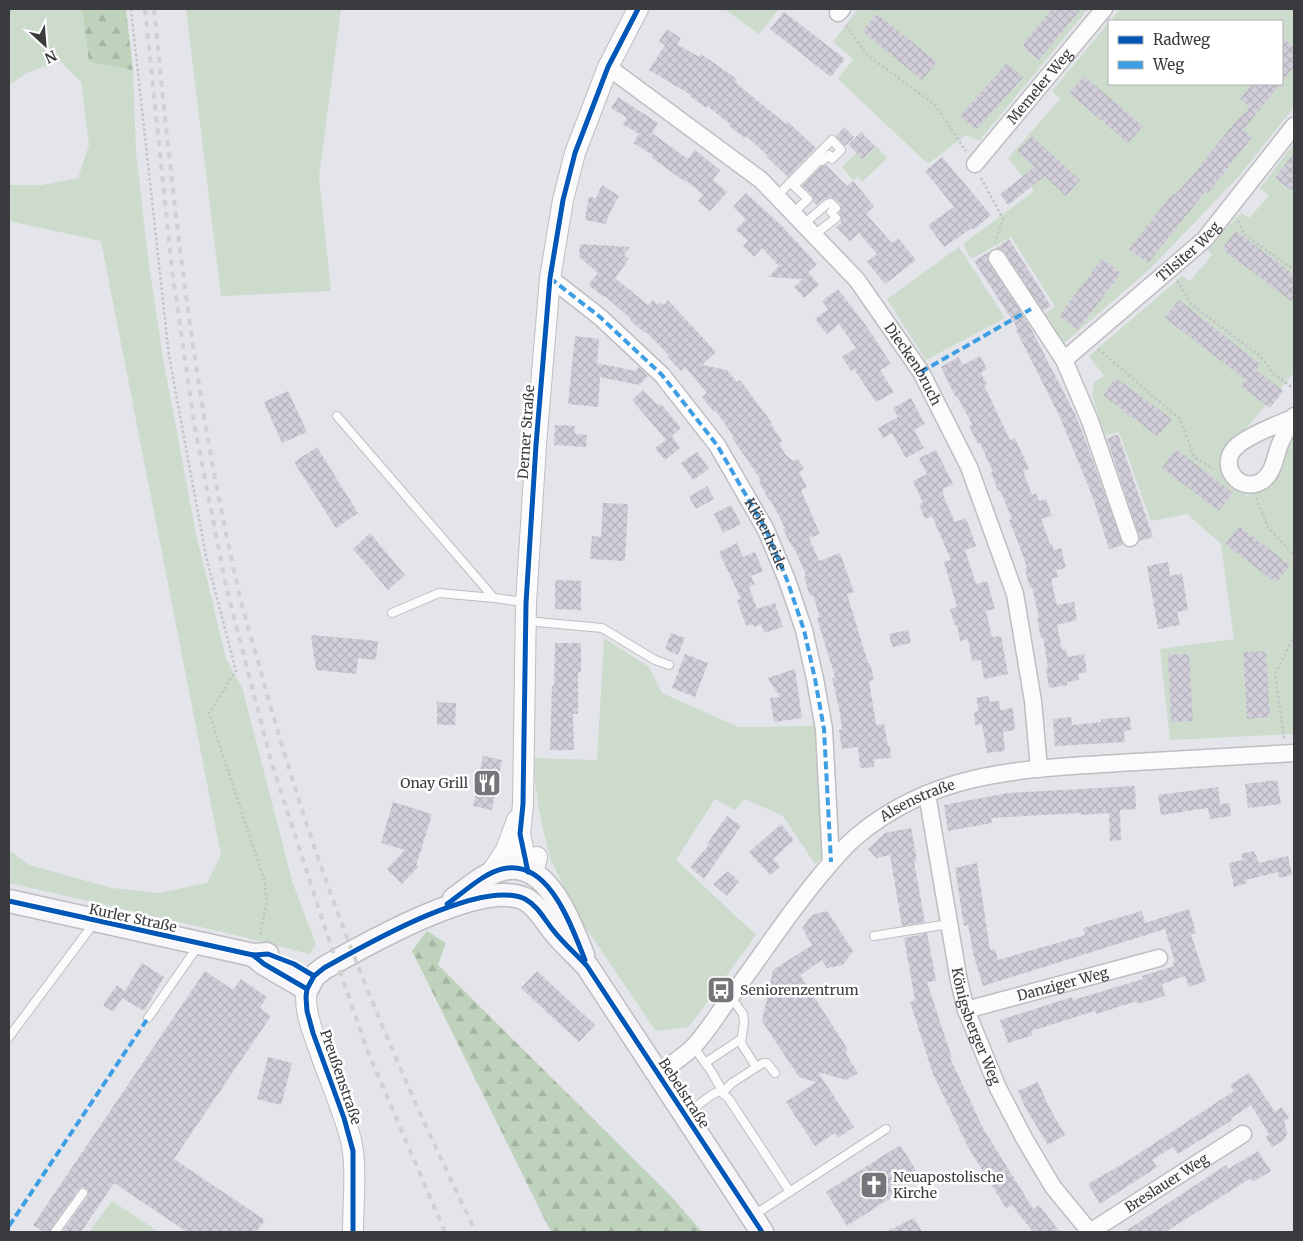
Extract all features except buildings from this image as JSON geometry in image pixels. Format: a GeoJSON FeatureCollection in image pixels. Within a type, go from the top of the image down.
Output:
{"type":"FeatureCollection","features":[{"type":"Feature","properties":{"kind":"main road"},"geometry":{"type":"LineString","coordinates":[[439,910],[491,873],[511,867],[536,870]]}},
{"type":"Feature","properties":{"kind":"main road"},"geometry":{"type":"LineString","coordinates":[[311,982],[324,968],[352,952],[439,910],[484,896],[536,870]]}},
{"type":"Feature","properties":{"kind":"main road"},"geometry":{"type":"LineString","coordinates":[[536,870],[542,914]]}},
{"type":"Feature","properties":{"kind":"main road","name":"Bebelstraße"},"geometry":{"type":"LineString","coordinates":[[536,870],[568,920],[587,966]]}},
{"type":"Feature","properties":{"kind":"main road"},"geometry":{"type":"LineString","coordinates":[[484,896],[514,896],[525,899],[542,914]]}},
{"type":"Feature","properties":{"kind":"main road","name":"Kurler Straße"},"geometry":{"type":"LineString","coordinates":[[9,901],[199,944],[253,955],[268,954],[294,964],[311,982]]}},
{"type":"Feature","properties":{"kind":"main road","name":"Bebelstraße"},"geometry":{"type":"LineString","coordinates":[[542,914],[552,930],[587,966],[757,1224]]}},
{"type":"Feature","properties":{"kind":"street","name":"Derner Straße"},"geometry":{"type":"LineString","coordinates":[[536,870],[520,834],[523,804],[526,612],[536,445],[550,278],[563,200],[575,153],[608,67],[638,9]]}},
{"type":"Feature","properties":{"kind":"street","name":"Memeler Weg"},"geometry":{"type":"LineString","coordinates":[[975,164],[1104,9]]}},
{"type":"Feature","properties":{"kind":"street","name":"Dieckenbruch"},"geometry":{"type":"LineString","coordinates":[[608,67],[761,180],[858,280],[921,372],[968,467],[1015,594],[1033,701],[1039,769]]}},
{"type":"Feature","properties":{"kind":"street","name":"Tilsiter Weg"},"geometry":{"type":"LineString","coordinates":[[1064,360],[1204,239],[1294,126]]}},
{"type":"Feature","properties":{"kind":"street"},"geometry":{"type":"LineString","coordinates":[[997,258],[1064,360],[1090,421],[1130,538]]}},
{"type":"Feature","properties":{"kind":"street","name":"Klöterheide"},"geometry":{"type":"LineString","coordinates":[[550,278],[600,317],[662,375],[717,445],[766,530],[787,580],[804,630],[815,679],[824,729],[832,862]]}},
{"type":"Feature","properties":{"kind":"street"},"geometry":{"type":"LineString","coordinates":[[1294,417],[1280,444],[1273,468],[1262,481],[1250,485],[1237,480],[1228,470],[1228,459],[1236,446],[1294,417]]}},
{"type":"Feature","properties":{"kind":"street","name":"Alsenstraße"},"geometry":{"type":"LineString","coordinates":[[658,1073],[694,1046],[788,916],[832,862],[857,836],[875,823],[927,794],[963,780],[1012,771],[1290,754]]}},
{"type":"Feature","properties":{"kind":"street","name":"Königsberger Weg"},"geometry":{"type":"LineString","coordinates":[[927,794],[959,981],[966,1010],[998,1088],[1024,1138],[1053,1187],[1090,1232]]}},
{"type":"Feature","properties":{"kind":"street","name":"Derner Straße"},"geometry":{"type":"LineString","coordinates":[[491,873],[506,850],[523,804]]}},
{"type":"Feature","properties":{"kind":"street","name":"Danziger Weg"},"geometry":{"type":"LineString","coordinates":[[966,1010],[1159,958]]}},
{"type":"Feature","properties":{"kind":"street","name":"Preußenstraße"},"geometry":{"type":"LineString","coordinates":[[311,982],[306,997],[307,1011],[313,1033],[344,1118],[353,1151],[355,1232]]}},
{"type":"Feature","properties":{"kind":"street","name":"Breslauer Weg"},"geometry":{"type":"LineString","coordinates":[[1090,1232],[1243,1134]]}},
{"type":"Feature","properties":{"kind":"lane"},"geometry":{"type":"LineString","coordinates":[[777,196],[832,140],[841,150],[832,159],[829,155],[822,161],[821,159],[794,186],[808,199],[804,224]]}},
{"type":"Feature","properties":{"kind":"lane"},"geometry":{"type":"LineString","coordinates":[[337,416],[494,598]]}},
{"type":"Feature","properties":{"kind":"lane"},"geometry":{"type":"LineString","coordinates":[[392,613],[439,594],[494,598],[526,612],[602,628],[655,660],[668,665]]}},
{"type":"Feature","properties":{"kind":"lane"},"geometry":{"type":"LineString","coordinates":[[9,1038],[95,921]]}},
{"type":"Feature","properties":{"kind":"lane"},"geometry":{"type":"LineString","coordinates":[[874,936],[949,924]]}},
{"type":"Feature","properties":{"kind":"lane"},"geometry":{"type":"LineString","coordinates":[[148,1018],[199,944]]}},
{"type":"Feature","properties":{"kind":"lane"},"geometry":{"type":"LineString","coordinates":[[731,997],[743,1014],[744,1022],[741,1043],[756,1067]]}},
{"type":"Feature","properties":{"kind":"lane"},"geometry":{"type":"LineString","coordinates":[[705,1063],[741,1039]]}},
{"type":"Feature","properties":{"kind":"lane"},"geometry":{"type":"LineString","coordinates":[[694,1046],[790,1192]]}},
{"type":"Feature","properties":{"kind":"lane"},"geometry":{"type":"LineString","coordinates":[[685,1114],[712,1094],[720,1091],[723,1092],[732,1083],[763,1063],[767,1063],[776,1073]]}},
{"type":"Feature","properties":{"kind":"lane"},"geometry":{"type":"LineString","coordinates":[[757,1224],[790,1192],[886,1129]]}},
{"type":"Feature","properties":{"kind":"lane"},"geometry":{"type":"LineString","coordinates":[[55,1232],[83,1193]]}},
{"type":"Feature","properties":{"kind":"path"},"geometry":{"type":"LineString","coordinates":[[131,9],[170,356],[206,556],[236,671],[209,713],[264,879],[267,901],[260,936],[253,955]]}},
{"type":"Feature","properties":{"kind":"path"},"geometry":{"type":"LineString","coordinates":[[840,11],[867,55],[935,104],[975,164],[985,188],[1003,219],[993,249],[997,258]]}},
{"type":"Feature","properties":{"kind":"path"},"geometry":{"type":"LineString","coordinates":[[1231,205],[1245,235],[1294,270]]}},
{"type":"Feature","properties":{"kind":"path"},"geometry":{"type":"LineString","coordinates":[[1170,269],[1192,305],[1260,356],[1273,373],[1294,389]]}},
{"type":"Feature","properties":{"kind":"path"},"geometry":{"type":"LineString","coordinates":[[1087,340],[1180,419],[1194,457],[1221,473],[1228,470]]}},
{"type":"Feature","properties":{"kind":"path"},"geometry":{"type":"LineString","coordinates":[[1250,485],[1268,527],[1294,556]]}},
{"type":"Feature","properties":{"kind":"path"},"geometry":{"type":"LineString","coordinates":[[1290,754],[1275,674],[1294,636]]}},
{"type":"Feature","properties":{"kind":"green space"},"geometry":{"type":"Polygon","coordinates":[[[9,9],[82,9],[89,62],[133,70],[136,152],[148,258],[163,358],[196,534],[226,659],[242,687],[293,884],[316,944],[309,954],[240,936],[9,883],[9,850],[29,865],[112,888],[159,893],[207,883],[221,855],[101,241],[9,221],[9,185],[42,185],[78,178],[89,145],[81,82],[60,61],[29,72],[9,85],[9,9]]]}},
{"type":"Feature","properties":{"kind":"green space"},"geometry":{"type":"Polygon","coordinates":[[[82,9],[126,9],[133,70],[89,62],[82,9]]]}},
{"type":"Feature","properties":{"kind":"green space"},"geometry":{"type":"Polygon","coordinates":[[[186,9],[341,9],[319,177],[331,291],[221,296],[186,9]]]}},
{"type":"Feature","properties":{"kind":"green space"},"geometry":{"type":"Polygon","coordinates":[[[724,9],[779,9],[759,34],[724,9]]]}},
{"type":"Feature","properties":{"kind":"green space"},"geometry":{"type":"Polygon","coordinates":[[[858,9],[1088,9],[979,141],[966,135],[928,164],[838,79],[853,59],[833,42],[858,9]]]}},
{"type":"Feature","properties":{"kind":"green space"},"geometry":{"type":"Polygon","coordinates":[[[1120,9],[1294,9],[1294,107],[1240,175],[1152,267],[1061,346],[1042,316],[1055,306],[1011,237],[971,259],[963,244],[1034,191],[1008,158],[1060,99],[1052,91],[1108,23],[1108,85],[1283,85],[1283,20],[1111,20],[1120,9]]]}},
{"type":"Feature","properties":{"kind":"green space"},"geometry":{"type":"Polygon","coordinates":[[[1294,144],[1294,373],[1235,441],[1219,463],[1247,496],[1276,480],[1294,431],[1294,734],[1170,740],[1160,649],[1234,639],[1221,544],[1187,514],[1151,521],[1119,432],[1105,435],[1092,396],[1094,382],[1104,376],[1089,356],[1182,276],[1190,281],[1212,255],[1207,248],[1241,213],[1249,218],[1269,196],[1260,188],[1294,144]]]}},
{"type":"Feature","properties":{"kind":"green space"},"geometry":{"type":"Polygon","coordinates":[[[876,146],[887,158],[862,182],[858,177],[853,180],[842,167],[857,153],[863,160],[876,146]]]}},
{"type":"Feature","properties":{"kind":"green space"},"geometry":{"type":"Polygon","coordinates":[[[959,247],[1005,318],[926,360],[887,299],[959,247]]]}},
{"type":"Feature","properties":{"kind":"green space"},"geometry":{"type":"Polygon","coordinates":[[[604,638],[649,667],[662,693],[738,727],[815,726],[827,854],[815,864],[783,816],[745,799],[735,810],[715,799],[676,860],[756,935],[689,1027],[656,1031],[577,915],[550,858],[539,811],[532,758],[597,760],[604,638]]]}},
{"type":"Feature","properties":{"kind":"green space"},"geometry":{"type":"Polygon","coordinates":[[[427,931],[446,943],[438,965],[671,1196],[702,1232],[551,1232],[412,951],[427,931]]]}},
{"type":"Feature","properties":{"kind":"green space"},"geometry":{"type":"Polygon","coordinates":[[[112,1201],[159,1232],[89,1232],[112,1201]]]}},
{"type":"Feature","properties":{"kind":"railway"},"geometry":{"type":"LineString","coordinates":[[145,9],[172,270],[195,428],[226,586],[271,761],[328,937],[368,1052],[445,1232]]}},
{"type":"Feature","properties":{"kind":"railway"},"geometry":{"type":"LineString","coordinates":[[154,9],[177,224],[196,366],[221,508],[242,605],[286,759],[336,908],[404,1076],[476,1232]]}},
{"type":"Feature","properties":{"kind":"marked path"},"geometry":{"type":"LineString","coordinates":[[550,278],[600,317],[662,375],[717,445],[766,530],[787,580],[804,630],[815,679],[824,729],[831,862]]}},
{"type":"Feature","properties":{"kind":"marked path"},"geometry":{"type":"LineString","coordinates":[[921,372],[1031,309]]}},
{"type":"Feature","properties":{"kind":"marked path"},"geometry":{"type":"LineString","coordinates":[[9,1226],[148,1018]]}},
{"type":"Feature","properties":{"kind":"cycle path"},"geometry":{"type":"LineString","coordinates":[[528,872],[520,834],[523,804],[526,603],[536,445],[550,278],[563,200],[575,153],[608,67],[638,9]]}},
{"type":"Feature","properties":{"kind":"cycle path"},"geometry":{"type":"LineString","coordinates":[[447,904],[495,871],[519,868],[533,874],[545,884],[556,898],[585,960]]}},
{"type":"Feature","properties":{"kind":"cycle path"},"geometry":{"type":"LineString","coordinates":[[353,1232],[353,1151],[344,1118],[313,1033],[307,1011],[307,989],[314,976],[324,968],[423,917],[481,898],[505,895],[525,899],[534,905],[557,935],[587,966],[762,1232]]}},
{"type":"Feature","properties":{"kind":"cycle path"},"geometry":{"type":"LineString","coordinates":[[9,901],[253,955],[268,954],[294,964],[314,976]]}},
{"type":"Feature","properties":{"kind":"cycle path"},"geometry":{"type":"LineString","coordinates":[[253,955],[264,964],[307,989]]}},
{"type":"Feature","properties":{"kind":"place","name":"Onay Grill"},"geometry":{"type":"Point","coordinates":[487,783]}},
{"type":"Feature","properties":{"kind":"place","name":"Seniorenzentrum"},"geometry":{"type":"Point","coordinates":[721,990]}},
{"type":"Feature","properties":{"kind":"place","name":"Neuapostolische Kirche"},"geometry":{"type":"Point","coordinates":[874,1185]}}]}
